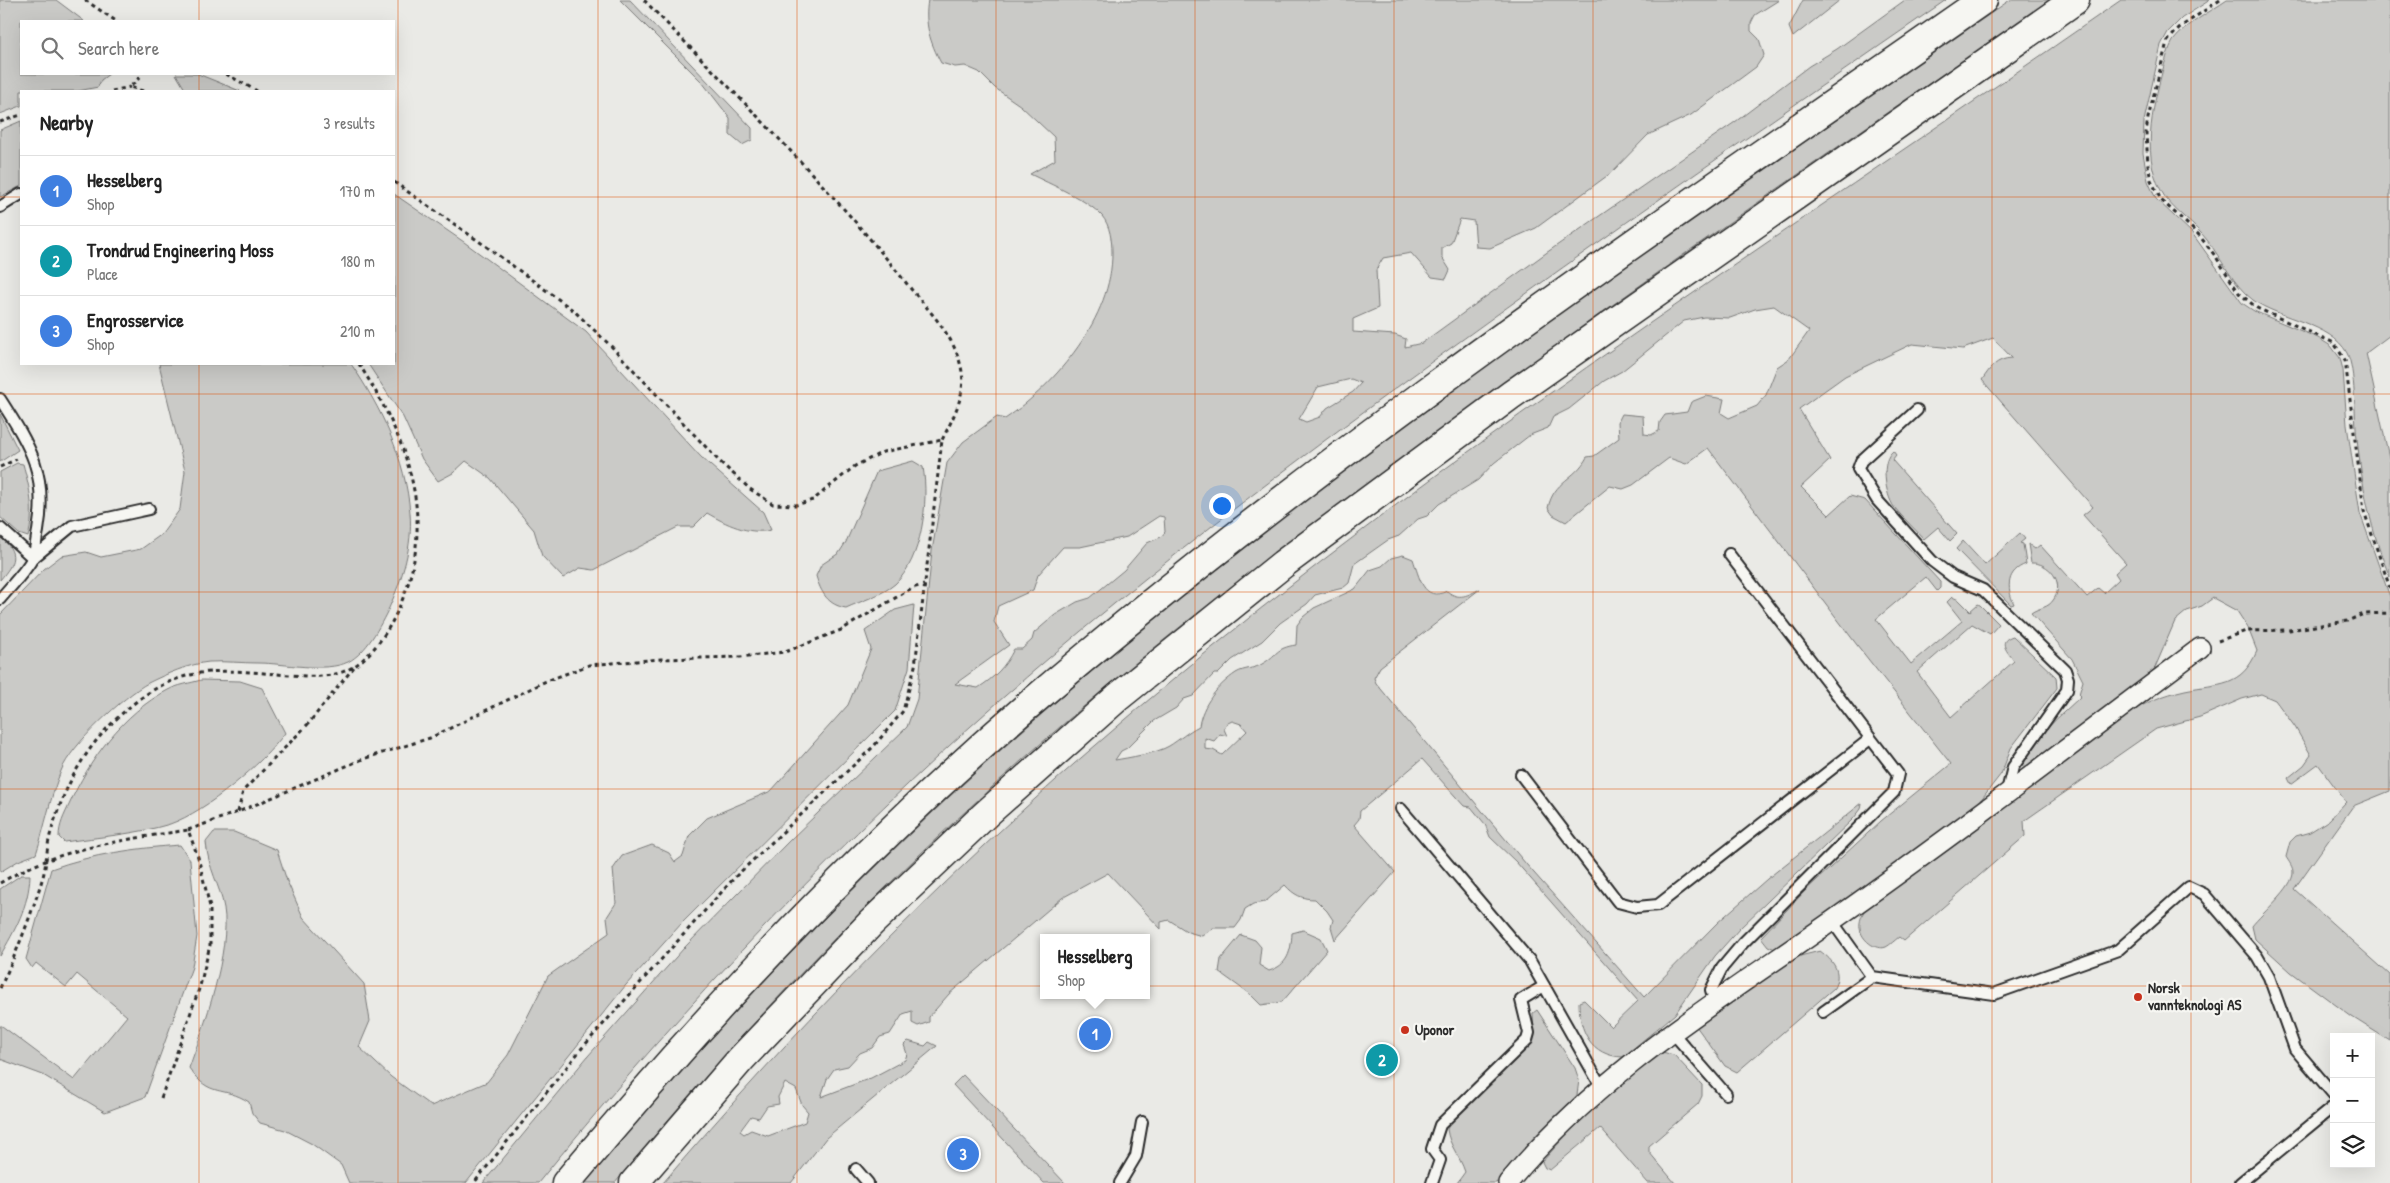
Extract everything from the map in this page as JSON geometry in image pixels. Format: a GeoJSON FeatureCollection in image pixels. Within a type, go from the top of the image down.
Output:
{"type":"FeatureCollection","features":[{"type":"Feature","properties":{"kind":"highway"},"geometry":{"type":"LineString","coordinates":[[566,1183],[638,1096],[715,1010],[824,896],[1023,710],[1204,560],[1411,403],[1595,270],[1983,0]]}},
{"type":"Feature","properties":{"kind":"highway"},"geometry":{"type":"LineString","coordinates":[[634,1183],[741,1059],[871,923],[986,814],[1118,697],[1283,564],[1510,395],[2075,0]]}},
{"type":"Feature","properties":{"kind":"street"},"geometry":{"type":"LineString","coordinates":[[1519,1179],[1564,1121],[1672,1032],[1832,921],[2006,795],[2200,648]]}},
{"type":"Feature","properties":{"kind":"lane"},"geometry":{"type":"LineString","coordinates":[[0,207],[20,195]]}},
{"type":"Feature","properties":{"kind":"lane"},"geometry":{"type":"LineString","coordinates":[[0,399],[25,438],[40,474],[42,510],[33,558]]}},
{"type":"Feature","properties":{"kind":"lane"},"geometry":{"type":"LineString","coordinates":[[1917,410],[1862,461],[1858,469],[1866,485],[1932,561],[1953,577],[1983,590],[2064,670],[2068,680],[2067,690],[2013,767],[2006,795]]}},
{"type":"Feature","properties":{"kind":"lane"},"geometry":{"type":"LineString","coordinates":[[0,599],[33,558],[72,526],[149,509]]}},
{"type":"Feature","properties":{"kind":"lane"},"geometry":{"type":"LineString","coordinates":[[0,528],[33,558]]}},
{"type":"Feature","properties":{"kind":"lane"},"geometry":{"type":"LineString","coordinates":[[1715,1002],[1711,990],[1722,968],[1743,943],[1894,792],[1898,774],[1729,554]]}},
{"type":"Feature","properties":{"kind":"lane"},"geometry":{"type":"LineString","coordinates":[[1521,775],[1618,902],[1637,907],[1651,906],[1658,905],[1683,887],[1870,739]]}},
{"type":"Feature","properties":{"kind":"lane"},"geometry":{"type":"LineString","coordinates":[[1401,809],[1530,961],[1602,1088]]}},
{"type":"Feature","properties":{"kind":"lane"},"geometry":{"type":"LineString","coordinates":[[1823,1012],[1872,978],[1994,994],[2118,950],[2189,887],[2204,894],[2257,956],[2269,977],[2295,1049],[2330,1090]]}},
{"type":"Feature","properties":{"kind":"lane"},"geometry":{"type":"LineString","coordinates":[[1832,921],[1872,978]]}},
{"type":"Feature","properties":{"kind":"lane"},"geometry":{"type":"LineString","coordinates":[[1432,1183],[1440,1160],[1432,1149],[1440,1125],[1527,1040],[1529,1033],[1521,1000],[1544,986]]}},
{"type":"Feature","properties":{"kind":"lane"},"geometry":{"type":"LineString","coordinates":[[1672,1032],[1726,1094]]}},
{"type":"Feature","properties":{"kind":"lane"},"geometry":{"type":"LineString","coordinates":[[2240,1183],[2330,1109]]}},
{"type":"Feature","properties":{"kind":"lane"},"geometry":{"type":"LineString","coordinates":[[1120,1183],[1136,1156],[1142,1122]]}},
{"type":"Feature","properties":{"kind":"lane"},"geometry":{"type":"LineString","coordinates":[[856,1169],[868,1183]]}},
{"type":"Feature","properties":{"kind":"path"},"geometry":{"type":"LineString","coordinates":[[84,0],[114,20]]}},
{"type":"Feature","properties":{"kind":"path"},"geometry":{"type":"LineString","coordinates":[[474,1183],[582,1048],[735,877],[874,746],[899,718],[908,696],[915,666],[942,440],[959,402],[962,374],[948,336],[897,270],[844,209],[644,0]]}},
{"type":"Feature","properties":{"kind":"path"},"geometry":{"type":"LineString","coordinates":[[2220,0],[2179,28],[2167,42],[2152,99],[2146,133],[2151,180],[2161,200],[2198,234],[2216,256],[2239,293],[2247,302],[2326,339],[2340,350],[2348,373],[2352,428],[2364,511],[2390,588]]}},
{"type":"Feature","properties":{"kind":"path"},"geometry":{"type":"LineString","coordinates":[[130,87],[142,75]]}},
{"type":"Feature","properties":{"kind":"path"},"geometry":{"type":"LineString","coordinates":[[228,75],[255,90]]}},
{"type":"Feature","properties":{"kind":"path"},"geometry":{"type":"LineString","coordinates":[[116,90],[130,87],[140,90]]}},
{"type":"Feature","properties":{"kind":"path"},"geometry":{"type":"LineString","coordinates":[[0,122],[20,115]]}},
{"type":"Feature","properties":{"kind":"path"},"geometry":{"type":"LineString","coordinates":[[395,183],[573,310],[612,347],[719,461],[750,489],[773,504],[796,505],[813,500],[854,466],[883,452],[942,440]]}},
{"type":"Feature","properties":{"kind":"path"},"geometry":{"type":"LineString","coordinates":[[238,812],[243,790],[308,724],[355,666],[381,640],[406,594],[419,536],[417,504],[401,444],[390,414],[360,365]]}},
{"type":"Feature","properties":{"kind":"path"},"geometry":{"type":"LineString","coordinates":[[0,883],[22,869],[90,846],[188,830],[238,812],[363,759],[430,738],[544,682],[589,665],[661,659],[740,657],[785,652],[841,630],[912,588],[924,585]]}},
{"type":"Feature","properties":{"kind":"path"},"geometry":{"type":"LineString","coordinates":[[2200,648],[2246,630],[2289,630],[2347,621],[2364,614],[2390,613]]}},
{"type":"Feature","properties":{"kind":"path"},"geometry":{"type":"LineString","coordinates":[[0,988],[43,878],[50,832],[70,779],[82,757],[109,727],[137,702],[155,689],[176,678],[211,671],[233,670],[318,676],[339,673],[355,666]]}},
{"type":"Feature","properties":{"kind":"path"},"geometry":{"type":"LineString","coordinates":[[161,1098],[200,986],[210,945],[210,907],[198,857],[188,830]]}},
{"type":"Feature","properties":{"kind":"shaded area"},"geometry":{"type":"Polygon","coordinates":[[[0,0],[56,0],[83,20],[20,20],[20,75],[108,75],[101,80],[98,87],[83,90],[20,90],[20,106],[0,114],[0,0]]]}},
{"type":"Feature","properties":{"kind":"shaded area"},"geometry":{"type":"Polygon","coordinates":[[[620,0],[630,0],[752,128],[752,140],[742,145],[730,135],[730,118],[702,82],[620,0]]]}},
{"type":"Feature","properties":{"kind":"shaded area"},"geometry":{"type":"Polygon","coordinates":[[[928,0],[1779,0],[1755,15],[1751,23],[1751,31],[1759,39],[1764,55],[1756,67],[1691,115],[1648,135],[1611,173],[1536,228],[1490,248],[1476,247],[1474,221],[1460,219],[1451,243],[1442,248],[1442,257],[1450,270],[1446,279],[1432,277],[1411,253],[1383,258],[1376,270],[1378,308],[1353,319],[1353,332],[1395,335],[1406,339],[1405,347],[1422,343],[1546,253],[1735,122],[1809,66],[1837,49],[1905,0],[1946,0],[1563,267],[1437,358],[1308,453],[1119,600],[1057,651],[937,757],[780,910],[632,1071],[538,1183],[483,1183],[588,1056],[684,948],[789,841],[907,727],[917,699],[932,551],[947,463],[963,442],[997,417],[1005,419],[1062,368],[1078,347],[1103,301],[1110,276],[1112,252],[1110,233],[1105,220],[1088,204],[1030,174],[1055,160],[1054,137],[1021,106],[995,88],[979,72],[965,66],[955,67],[941,63],[929,33],[928,0]],[[1351,379],[1318,387],[1299,419],[1306,422],[1320,417],[1327,408],[1353,392],[1361,383],[1351,379]],[[1159,516],[1127,537],[1080,547],[1063,547],[1038,575],[1033,590],[998,606],[994,622],[1009,645],[955,684],[978,688],[990,680],[1007,661],[1014,649],[1022,649],[1032,640],[1034,633],[1055,615],[1077,602],[1090,598],[1124,570],[1147,543],[1161,537],[1165,532],[1164,517],[1159,516]]]}},
{"type":"Feature","properties":{"kind":"shaded area"},"geometry":{"type":"Polygon","coordinates":[[[1803,0],[1840,0],[1793,37],[1789,27],[1803,0]]]}},
{"type":"Feature","properties":{"kind":"shaded area"},"geometry":{"type":"Polygon","coordinates":[[[2010,0],[2050,0],[1738,216],[1506,382],[1282,547],[1092,699],[931,843],[821,952],[716,1066],[615,1183],[585,1183],[686,1067],[790,953],[844,898],[899,844],[1013,739],[1131,638],[1252,541],[1375,447],[1501,355],[1627,265],[2010,0]]]}},
{"type":"Feature","properties":{"kind":"shaded area"},"geometry":{"type":"Polygon","coordinates":[[[2121,0],[2210,0],[2182,18],[2168,32],[2161,45],[2144,121],[2143,153],[2148,181],[2156,199],[2192,233],[2242,303],[2254,311],[2318,338],[2331,346],[2340,358],[2343,370],[2347,425],[2360,513],[2390,597],[2390,791],[2353,806],[2294,889],[2390,975],[2390,1041],[2352,1017],[2291,972],[2255,939],[2252,926],[2283,892],[2292,878],[2292,868],[2286,857],[2290,842],[2296,836],[2310,832],[2329,820],[2346,802],[2318,764],[2291,784],[2288,778],[2304,765],[2311,755],[2295,727],[2275,700],[2261,694],[2242,699],[2200,717],[2156,729],[2024,821],[2025,836],[1904,941],[1899,937],[1888,946],[1882,948],[1873,946],[1863,936],[1860,923],[1865,909],[1958,843],[2128,714],[2148,702],[2169,694],[2228,682],[2244,672],[2257,651],[2248,628],[2237,611],[2213,598],[2202,606],[2187,611],[2175,621],[2154,670],[2027,769],[2024,766],[2026,757],[2039,738],[2081,696],[2079,694],[2083,681],[2072,659],[2031,613],[2052,602],[2057,593],[2058,586],[2049,569],[2031,563],[2028,544],[2035,549],[2040,545],[2087,597],[2098,588],[2104,593],[2119,579],[2115,573],[2126,563],[2083,515],[2093,507],[1982,380],[1994,364],[2012,358],[1993,338],[1963,349],[1912,344],[1845,376],[1799,409],[1830,460],[1801,487],[1829,515],[1850,496],[1865,500],[1940,582],[1940,588],[1937,591],[1926,577],[1876,619],[1911,664],[1962,621],[1947,602],[1952,597],[1959,600],[1970,611],[1978,604],[1980,605],[1999,624],[1990,634],[1972,624],[1917,672],[1951,717],[2014,661],[2004,644],[2008,638],[2013,636],[2056,677],[2057,688],[2011,748],[2001,774],[1976,806],[1845,902],[1775,949],[1768,946],[1761,937],[1805,891],[1881,821],[1951,764],[1857,645],[1708,448],[1686,464],[1669,458],[1633,485],[1623,489],[1610,486],[1566,522],[1553,515],[1548,508],[1555,491],[1577,471],[1587,457],[1594,456],[1619,438],[1618,422],[1622,414],[1643,416],[1644,434],[1651,435],[1659,431],[1660,422],[1665,415],[1687,412],[1691,402],[1706,396],[1724,399],[1721,413],[1729,418],[1757,406],[1766,395],[1777,367],[1789,359],[1809,331],[1774,306],[1755,309],[1730,318],[1704,317],[1684,321],[1622,371],[1604,381],[1569,409],[1553,417],[1548,428],[1530,435],[1494,463],[1478,480],[1439,504],[1427,516],[1418,519],[1399,536],[1388,540],[1354,564],[1349,583],[1343,588],[1315,595],[1307,604],[1280,623],[1262,641],[1232,660],[1218,674],[1214,674],[1193,696],[1184,699],[1176,708],[1154,721],[1127,748],[1121,751],[1115,760],[1164,749],[1199,726],[1207,703],[1229,678],[1239,671],[1259,666],[1284,648],[1296,645],[1297,625],[1303,617],[1314,608],[1355,589],[1370,570],[1382,566],[1391,558],[1403,555],[1413,559],[1420,580],[1427,591],[1439,594],[1447,591],[1456,596],[1464,596],[1480,589],[1380,667],[1374,678],[1376,683],[1526,864],[1644,997],[1717,923],[1767,879],[1862,803],[1861,809],[1854,818],[1740,928],[1715,956],[1675,1014],[1623,1057],[1612,1056],[1603,1052],[1589,1040],[1581,1023],[1579,1002],[1584,1000],[1611,1027],[1638,1001],[1516,862],[1490,837],[1485,824],[1471,807],[1464,806],[1422,759],[1360,811],[1359,819],[1354,825],[1395,872],[1335,940],[1331,927],[1333,920],[1327,911],[1315,899],[1298,896],[1285,885],[1265,902],[1253,904],[1245,909],[1241,920],[1235,928],[1213,928],[1202,936],[1188,932],[1169,920],[1161,922],[1161,929],[1108,873],[1062,898],[949,994],[929,1017],[929,1022],[918,1026],[912,1023],[912,1011],[903,1014],[890,1034],[880,1037],[872,1048],[860,1053],[848,1066],[834,1069],[827,1079],[821,1097],[871,1078],[905,1060],[907,1054],[904,1045],[908,1041],[925,1046],[929,1042],[937,1046],[826,1138],[791,1183],[663,1183],[810,1019],[913,914],[1019,813],[1198,659],[1325,559],[1587,367],[2121,0]],[[1232,721],[1226,724],[1224,729],[1227,736],[1220,734],[1214,741],[1205,738],[1205,749],[1213,750],[1222,755],[1247,731],[1241,724],[1232,721]],[[785,1083],[778,1097],[779,1104],[767,1106],[759,1118],[751,1116],[740,1131],[744,1134],[751,1130],[768,1136],[805,1122],[808,1112],[802,1105],[796,1089],[785,1083]]]}},
{"type":"Feature","properties":{"kind":"shaded area"},"geometry":{"type":"Polygon","coordinates":[[[2227,0],[2390,0],[2390,335],[2366,353],[2390,462],[2390,577],[2373,526],[2365,491],[2357,438],[2352,370],[2347,353],[2329,335],[2304,322],[2264,307],[2246,294],[2239,287],[2202,234],[2174,208],[2157,183],[2150,151],[2150,134],[2155,101],[2170,47],[2178,35],[2185,29],[2227,0]]]}},
{"type":"Feature","properties":{"kind":"shaded area"},"geometry":{"type":"Polygon","coordinates":[[[177,75],[200,75],[238,90],[185,90],[177,75]]]}},
{"type":"Feature","properties":{"kind":"shaded area"},"geometry":{"type":"Polygon","coordinates":[[[20,121],[20,187],[0,197],[0,130],[20,121]]]}},
{"type":"Feature","properties":{"kind":"shaded area"},"geometry":{"type":"Polygon","coordinates":[[[395,195],[464,242],[586,332],[701,457],[763,512],[771,530],[754,531],[738,528],[707,513],[693,527],[678,527],[594,570],[580,568],[563,578],[542,556],[534,530],[490,478],[466,461],[453,473],[438,481],[422,459],[403,417],[369,365],[395,365],[395,195]]]}},
{"type":"Feature","properties":{"kind":"shaded area"},"geometry":{"type":"Polygon","coordinates":[[[159,365],[352,365],[382,416],[397,454],[408,493],[410,538],[406,562],[389,608],[377,630],[361,652],[355,658],[339,665],[304,667],[268,663],[209,662],[162,676],[138,689],[99,722],[75,748],[67,760],[54,791],[36,854],[18,861],[0,872],[0,615],[44,569],[61,556],[86,552],[101,557],[141,549],[162,534],[180,509],[185,471],[159,365]]]}},
{"type":"Feature","properties":{"kind":"shaded area"},"geometry":{"type":"Polygon","coordinates":[[[0,414],[18,450],[0,462],[0,414]]]}},
{"type":"Feature","properties":{"kind":"shaded area"},"geometry":{"type":"Polygon","coordinates":[[[1893,451],[1896,455],[1892,460],[1957,534],[1950,541],[1938,527],[1924,539],[1894,507],[1888,494],[1885,478],[1886,462],[1893,451]]]}},
{"type":"Feature","properties":{"kind":"shaded area"},"geometry":{"type":"Polygon","coordinates":[[[913,461],[923,467],[925,497],[921,529],[912,560],[895,584],[884,591],[846,608],[834,604],[823,593],[816,576],[821,565],[839,553],[846,542],[877,471],[913,461]]]}},
{"type":"Feature","properties":{"kind":"shaded area"},"geometry":{"type":"Polygon","coordinates":[[[17,463],[23,464],[30,491],[31,518],[28,537],[19,534],[0,517],[0,472],[17,463]]]}},
{"type":"Feature","properties":{"kind":"shaded area"},"geometry":{"type":"Polygon","coordinates":[[[2020,533],[2025,539],[2020,543],[2023,544],[2026,564],[2015,571],[2010,580],[2011,598],[2014,604],[2011,605],[1956,549],[1963,541],[1985,565],[2020,533]]]}},
{"type":"Feature","properties":{"kind":"shaded area"},"geometry":{"type":"Polygon","coordinates":[[[0,536],[10,548],[13,558],[12,563],[0,580],[0,536]]]}},
{"type":"Feature","properties":{"kind":"shaded area"},"geometry":{"type":"Polygon","coordinates":[[[914,605],[909,668],[895,711],[682,923],[626,985],[466,1183],[349,1183],[341,1165],[312,1144],[285,1130],[260,1123],[252,1113],[249,1102],[232,1094],[210,1088],[197,1078],[189,1068],[215,988],[224,945],[224,908],[209,860],[206,842],[214,832],[234,832],[277,850],[287,881],[303,917],[364,984],[370,1021],[359,1047],[391,1077],[431,1106],[487,1082],[508,1055],[548,976],[609,933],[607,917],[616,903],[613,869],[622,856],[652,845],[669,853],[675,862],[683,856],[689,836],[707,818],[771,791],[848,705],[871,649],[865,631],[895,610],[914,605]]]}},
{"type":"Feature","properties":{"kind":"shaded area"},"geometry":{"type":"Polygon","coordinates":[[[201,680],[240,681],[262,688],[285,733],[263,758],[233,785],[217,798],[185,818],[170,824],[144,830],[64,842],[59,837],[64,817],[77,788],[109,739],[136,711],[152,700],[172,688],[201,680]]]}},
{"type":"Feature","properties":{"kind":"shaded area"},"geometry":{"type":"Polygon","coordinates":[[[180,845],[190,860],[197,936],[192,967],[145,1097],[105,1112],[43,1075],[0,1059],[0,1026],[2,1026],[74,1080],[127,1016],[77,974],[66,987],[36,963],[32,968],[26,959],[51,869],[82,859],[115,852],[180,845]]]}},
{"type":"Feature","properties":{"kind":"shaded area"},"geometry":{"type":"Polygon","coordinates":[[[21,875],[30,875],[27,897],[16,927],[0,956],[0,889],[21,875]]]}},
{"type":"Feature","properties":{"kind":"shaded area"},"geometry":{"type":"Polygon","coordinates":[[[1303,930],[1321,938],[1327,950],[1282,1002],[1261,1005],[1251,995],[1219,972],[1221,959],[1241,935],[1255,940],[1261,947],[1259,965],[1269,971],[1280,965],[1287,957],[1291,946],[1292,933],[1303,930]]]}},
{"type":"Feature","properties":{"kind":"shaded area"},"geometry":{"type":"Polygon","coordinates":[[[1820,951],[1833,963],[1837,972],[1834,988],[1737,1072],[1725,1066],[1696,1026],[1796,957],[1820,951]]]}},
{"type":"Feature","properties":{"kind":"shaded area"},"geometry":{"type":"Polygon","coordinates":[[[1537,1010],[1575,1068],[1579,1080],[1577,1095],[1517,1157],[1496,1183],[1457,1183],[1465,1172],[1450,1141],[1447,1129],[1453,1118],[1527,1048],[1534,1038],[1533,1013],[1537,1010]]]}},
{"type":"Feature","properties":{"kind":"shaded area"},"geometry":{"type":"Polygon","coordinates":[[[1662,1052],[1674,1055],[1702,1085],[1702,1096],[1698,1104],[1649,1146],[1649,1152],[1675,1183],[1648,1183],[1600,1128],[1550,1170],[1545,1168],[1542,1162],[1582,1119],[1656,1054],[1662,1052]]]}},
{"type":"Feature","properties":{"kind":"shaded area"},"geometry":{"type":"Polygon","coordinates":[[[963,1075],[1065,1183],[1044,1183],[953,1085],[963,1075]]]}},
{"type":"Feature","properties":{"kind":"place","name":"Norsk vannteknologi AS"},"geometry":{"type":"Point","coordinates":[2138,997]}},
{"type":"Feature","properties":{"kind":"place","name":"Uponor"},"geometry":{"type":"Point","coordinates":[1405,1030]}},
{"type":"Feature","properties":{"kind":"place","name":"Hesselberg"},"geometry":{"type":"Point","coordinates":[1095,1034]}},
{"type":"Feature","properties":{"kind":"place","name":"Trondrud Engineering Moss"},"geometry":{"type":"Point","coordinates":[1382,1060]}},
{"type":"Feature","properties":{"kind":"place","name":"Engrosservice"},"geometry":{"type":"Point","coordinates":[963,1154]}}]}
